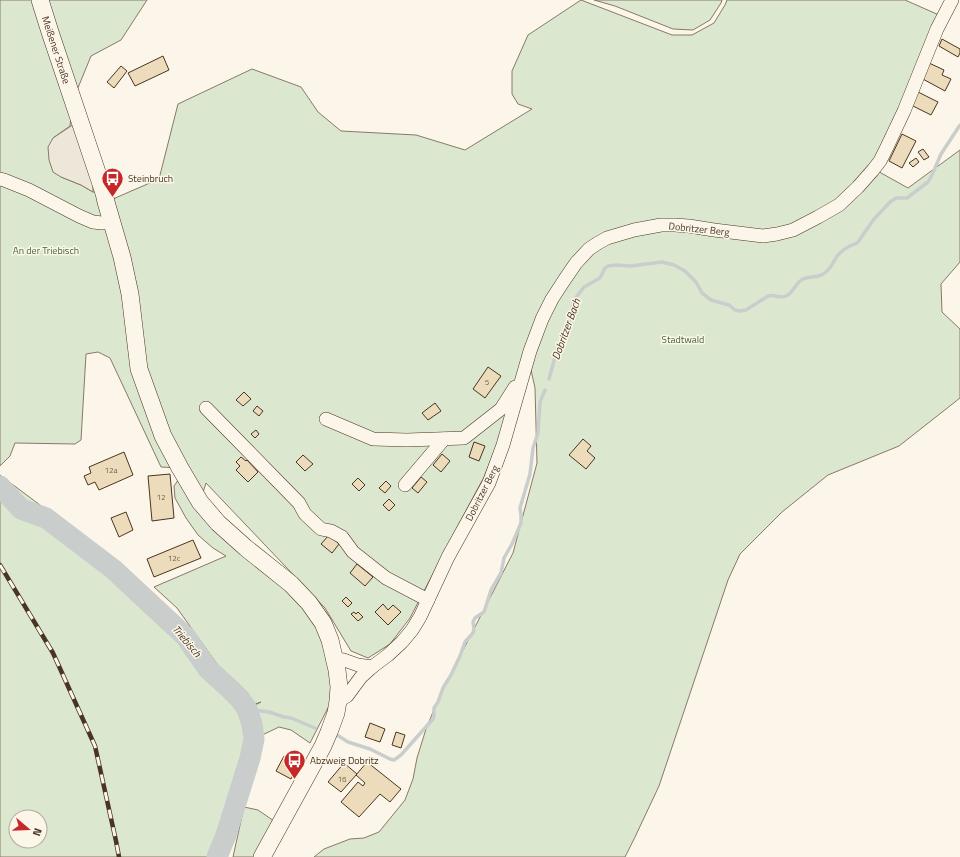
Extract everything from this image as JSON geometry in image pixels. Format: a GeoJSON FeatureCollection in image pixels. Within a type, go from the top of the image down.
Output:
{"type":"FeatureCollection","features":[{"type":"Feature","properties":{"kind":"main road","name":"Meißener Straße"},"geometry":{"type":"LineString","coordinates":[[40,0],[104,193],[122,257],[130,294],[139,368],[164,436],[180,468],[200,502],[218,523],[246,548],[291,584],[308,603],[323,623],[330,640],[335,659],[337,670],[338,701],[336,713],[329,732],[323,746],[262,857]]}},
{"type":"Feature","properties":{"kind":"street","name":"Dobritzer Berg"},"geometry":{"type":"LineString","coordinates":[[338,701],[347,696],[361,677],[402,642],[420,617],[451,551],[489,483],[503,445],[530,351],[542,319],[552,300],[576,263],[589,249],[598,243],[607,238],[634,230],[661,225],[689,226],[763,236],[793,230],[844,201],[858,188],[880,161],[904,111],[937,29],[952,0]]}},
{"type":"Feature","properties":{"kind":"street"},"geometry":{"type":"LineString","coordinates":[[0,179],[29,190],[79,216],[94,222],[102,224],[112,222]]}},
{"type":"Feature","properties":{"kind":"street"},"geometry":{"type":"LineString","coordinates":[[326,420],[373,439],[407,440],[464,438],[501,409],[523,376]]}},
{"type":"Feature","properties":{"kind":"street"},"geometry":{"type":"LineString","coordinates":[[206,408],[300,503],[305,514],[321,529],[331,531],[342,537],[353,552],[386,578],[428,600]]}},
{"type":"Feature","properties":{"kind":"street"},"geometry":{"type":"LineString","coordinates":[[405,485],[444,439]]}},
{"type":"Feature","properties":{"kind":"street"},"geometry":{"type":"LineString","coordinates":[[335,659],[372,667]]}},
{"type":"Feature","properties":{"kind":"green space","name":"Stadtwald"},"geometry":{"type":"Polygon","coordinates":[[[0,0],[147,0],[121,40],[91,56],[73,100],[70,126],[53,138],[61,177],[81,185],[93,192],[104,193],[106,202],[159,179],[178,104],[252,69],[301,87],[318,112],[341,131],[416,135],[465,150],[532,109],[518,104],[512,94],[512,71],[528,35],[581,0],[672,35],[692,35],[714,23],[727,0],[905,0],[939,15],[874,169],[908,188],[960,150],[960,262],[941,284],[942,312],[960,329],[960,398],[899,446],[828,475],[782,512],[740,554],[728,580],[659,786],[625,857],[314,857],[324,849],[350,839],[364,838],[379,832],[405,800],[413,779],[417,758],[426,729],[440,695],[513,553],[537,463],[535,388],[527,352],[498,442],[484,477],[410,618],[390,644],[368,658],[351,651],[325,608],[206,483],[200,502],[180,468],[161,467],[110,358],[98,352],[86,354],[81,440],[75,444],[15,443],[10,456],[0,466],[0,0]]]}},
{"type":"Feature","properties":{"kind":"green space"},"geometry":{"type":"Polygon","coordinates":[[[594,0],[722,0],[710,20],[693,30],[673,29],[615,6],[594,0]]]}},
{"type":"Feature","properties":{"kind":"green space"},"geometry":{"type":"Polygon","coordinates":[[[0,475],[44,508],[46,518],[113,569],[185,636],[208,669],[240,699],[247,709],[261,702],[255,704],[248,694],[238,687],[217,664],[177,608],[154,587],[226,556],[213,548],[198,535],[186,518],[175,498],[174,486],[181,476],[290,591],[316,624],[330,665],[331,702],[310,743],[291,730],[279,727],[254,739],[250,758],[226,835],[217,857],[0,857],[0,475]]]}},
{"type":"Feature","properties":{"kind":"green space"},"geometry":{"type":"Polygon","coordinates":[[[244,807],[258,810],[274,821],[255,857],[233,857],[244,807]]]}},
{"type":"Feature","properties":{"kind":"shaded area"},"geometry":{"type":"Polygon","coordinates":[[[74,124],[93,184],[93,192],[53,172],[49,160],[48,147],[53,138],[74,124]]]}},
{"type":"Feature","properties":{"kind":"building"},"geometry":{"type":"Polygon","coordinates":[[[942,39],[960,49],[958,57],[939,46],[942,39]]]}},
{"type":"Feature","properties":{"kind":"building"},"geometry":{"type":"Polygon","coordinates":[[[163,56],[169,70],[135,86],[128,73],[163,56]]]}},
{"type":"Feature","properties":{"kind":"building"},"geometry":{"type":"Polygon","coordinates":[[[929,63],[944,70],[942,75],[951,79],[945,91],[921,78],[929,63]]]}},
{"type":"Feature","properties":{"kind":"building"},"geometry":{"type":"Polygon","coordinates":[[[121,66],[127,71],[114,88],[107,82],[121,66]]]}},
{"type":"Feature","properties":{"kind":"building"},"geometry":{"type":"Polygon","coordinates":[[[918,92],[938,102],[931,115],[911,105],[918,92]]]}},
{"type":"Feature","properties":{"kind":"building"},"geometry":{"type":"Polygon","coordinates":[[[902,134],[916,141],[902,168],[889,161],[902,134]]]}},
{"type":"Feature","properties":{"kind":"building"},"geometry":{"type":"Polygon","coordinates":[[[923,149],[929,157],[924,160],[918,152],[923,149]]]}},
{"type":"Feature","properties":{"kind":"building"},"geometry":{"type":"Polygon","coordinates":[[[916,158],[919,162],[913,167],[909,163],[916,158]]]}},
{"type":"Feature","properties":{"kind":"building"},"geometry":{"type":"Polygon","coordinates":[[[488,367],[501,376],[485,398],[473,389],[488,367]]]}},
{"type":"Feature","properties":{"kind":"building"},"geometry":{"type":"Polygon","coordinates":[[[244,392],[251,399],[243,406],[236,400],[244,392]]]}},
{"type":"Feature","properties":{"kind":"building"},"geometry":{"type":"Polygon","coordinates":[[[435,403],[441,411],[428,420],[422,413],[435,403]]]}},
{"type":"Feature","properties":{"kind":"building"},"geometry":{"type":"Polygon","coordinates":[[[257,406],[263,411],[259,416],[253,411],[257,406]]]}},
{"type":"Feature","properties":{"kind":"building"},"geometry":{"type":"Polygon","coordinates":[[[256,430],[259,434],[255,438],[251,434],[256,430]]]}},
{"type":"Feature","properties":{"kind":"building"},"geometry":{"type":"Polygon","coordinates":[[[583,439],[591,446],[587,451],[595,458],[586,469],[569,455],[583,439]]]}},
{"type":"Feature","properties":{"kind":"building"},"geometry":{"type":"Polygon","coordinates":[[[474,442],[485,446],[479,461],[469,457],[474,442]]]}},
{"type":"Feature","properties":{"kind":"building"},"geometry":{"type":"Polygon","coordinates":[[[124,452],[133,475],[99,490],[95,482],[88,485],[84,476],[91,473],[89,467],[124,452]]]}},
{"type":"Feature","properties":{"kind":"building"},"geometry":{"type":"Polygon","coordinates":[[[442,454],[450,461],[441,472],[433,465],[442,454]]]}},
{"type":"Feature","properties":{"kind":"building"},"geometry":{"type":"Polygon","coordinates":[[[303,455],[313,464],[305,471],[296,462],[303,455]]]}},
{"type":"Feature","properties":{"kind":"building"},"geometry":{"type":"Polygon","coordinates":[[[241,457],[246,461],[247,460],[258,472],[248,482],[236,470],[240,466],[236,462],[241,457]]]}},
{"type":"Feature","properties":{"kind":"building"},"geometry":{"type":"Polygon","coordinates":[[[170,474],[174,518],[152,521],[148,476],[170,474]]]}},
{"type":"Feature","properties":{"kind":"building"},"geometry":{"type":"Polygon","coordinates":[[[421,477],[427,482],[418,493],[412,488],[421,477]]]}},
{"type":"Feature","properties":{"kind":"building"},"geometry":{"type":"Polygon","coordinates":[[[358,478],[365,485],[359,491],[352,484],[358,478]]]}},
{"type":"Feature","properties":{"kind":"building"},"geometry":{"type":"Polygon","coordinates":[[[386,481],[391,486],[385,493],[379,488],[386,481]]]}},
{"type":"Feature","properties":{"kind":"building"},"geometry":{"type":"Polygon","coordinates":[[[389,499],[395,505],[389,511],[383,505],[389,499]]]}},
{"type":"Feature","properties":{"kind":"building"},"geometry":{"type":"Polygon","coordinates":[[[126,512],[133,530],[119,537],[111,518],[126,512]]]}},
{"type":"Feature","properties":{"kind":"building"},"geometry":{"type":"Polygon","coordinates":[[[329,535],[339,544],[332,553],[321,544],[329,535]]]}},
{"type":"Feature","properties":{"kind":"building"},"geometry":{"type":"Polygon","coordinates":[[[193,540],[201,558],[154,577],[147,559],[193,540]]]}},
{"type":"Feature","properties":{"kind":"building"},"geometry":{"type":"Polygon","coordinates":[[[357,564],[373,577],[365,586],[350,573],[357,564]]]}},
{"type":"Feature","properties":{"kind":"building"},"geometry":{"type":"Polygon","coordinates":[[[346,597],[352,603],[348,607],[342,601],[346,597]]]}},
{"type":"Feature","properties":{"kind":"building"},"geometry":{"type":"Polygon","coordinates":[[[383,604],[388,610],[393,605],[401,612],[388,625],[375,612],[383,604]]]}},
{"type":"Feature","properties":{"kind":"building"},"geometry":{"type":"Polygon","coordinates":[[[354,612],[356,614],[358,612],[363,617],[358,621],[351,614],[354,612]]]}},
{"type":"Feature","properties":{"kind":"building"},"geometry":{"type":"Polygon","coordinates":[[[370,723],[385,729],[380,742],[365,737],[370,723]]]}},
{"type":"Feature","properties":{"kind":"building"},"geometry":{"type":"Polygon","coordinates":[[[396,732],[405,735],[401,748],[392,745],[396,732]]]}},
{"type":"Feature","properties":{"kind":"building"},"geometry":{"type":"Polygon","coordinates":[[[284,756],[299,764],[291,779],[276,771],[284,756]]]}},
{"type":"Feature","properties":{"kind":"building"},"geometry":{"type":"Polygon","coordinates":[[[367,762],[401,789],[390,802],[380,794],[359,817],[341,802],[358,782],[363,786],[365,783],[356,775],[367,762]]]}},
{"type":"Feature","properties":{"kind":"building"},"geometry":{"type":"Polygon","coordinates":[[[344,763],[357,774],[341,792],[328,782],[344,763]]]}},
{"type":"Feature","properties":{"kind":"waterway","name":"Dobritzer Bach"},"geometry":{"type":"LineString","coordinates":[[549,379],[557,350],[569,322],[574,300],[584,287],[600,278],[605,268],[608,266],[631,266],[662,262],[674,265],[685,271],[696,282],[702,293],[711,300],[729,305],[735,310],[739,311],[746,310],[768,296],[786,296],[803,279],[817,276],[826,272],[840,253],[858,242],[874,219],[890,202],[896,198],[907,198],[928,182],[941,154],[960,125]]}},
{"type":"Feature","properties":{"kind":"waterway","name":"Dobritzer Bach"},"geometry":{"type":"LineString","coordinates":[[337,735],[348,742],[370,749],[394,760],[401,755],[433,719],[434,708],[460,656],[465,642],[473,633],[473,622],[475,618],[484,612],[491,590],[501,573],[504,558],[521,523],[520,508],[530,474],[533,448],[538,433],[540,402],[545,390]]}},
{"type":"Feature","properties":{"kind":"waterway","name":"Triebisch"},"geometry":{"type":"LineString","coordinates":[[0,486],[21,509],[46,518],[113,569],[185,636],[208,669],[240,699],[247,709],[252,724],[254,739],[250,758],[226,835],[217,857]]}},
{"type":"Feature","properties":{"kind":"waterway","name":"Dobritzer Bach"},"geometry":{"type":"LineString","coordinates":[[247,709],[269,712],[291,718],[315,728]]}},
{"type":"Feature","properties":{"kind":"railway"},"geometry":{"type":"LineString","coordinates":[[0,565],[53,653],[95,746],[119,857]]}},
{"type":"Feature","properties":{"kind":"place","name":"Steinbruch"},"geometry":{"type":"Point","coordinates":[112,198]}},
{"type":"Feature","properties":{"kind":"place","name":"Abzweig Dobritz"},"geometry":{"type":"Point","coordinates":[294,780]}},
{"type":"Feature","properties":{"kind":"park label","name":"An der Triebisch"},"geometry":{"type":"Point","coordinates":[46,250]}}]}
